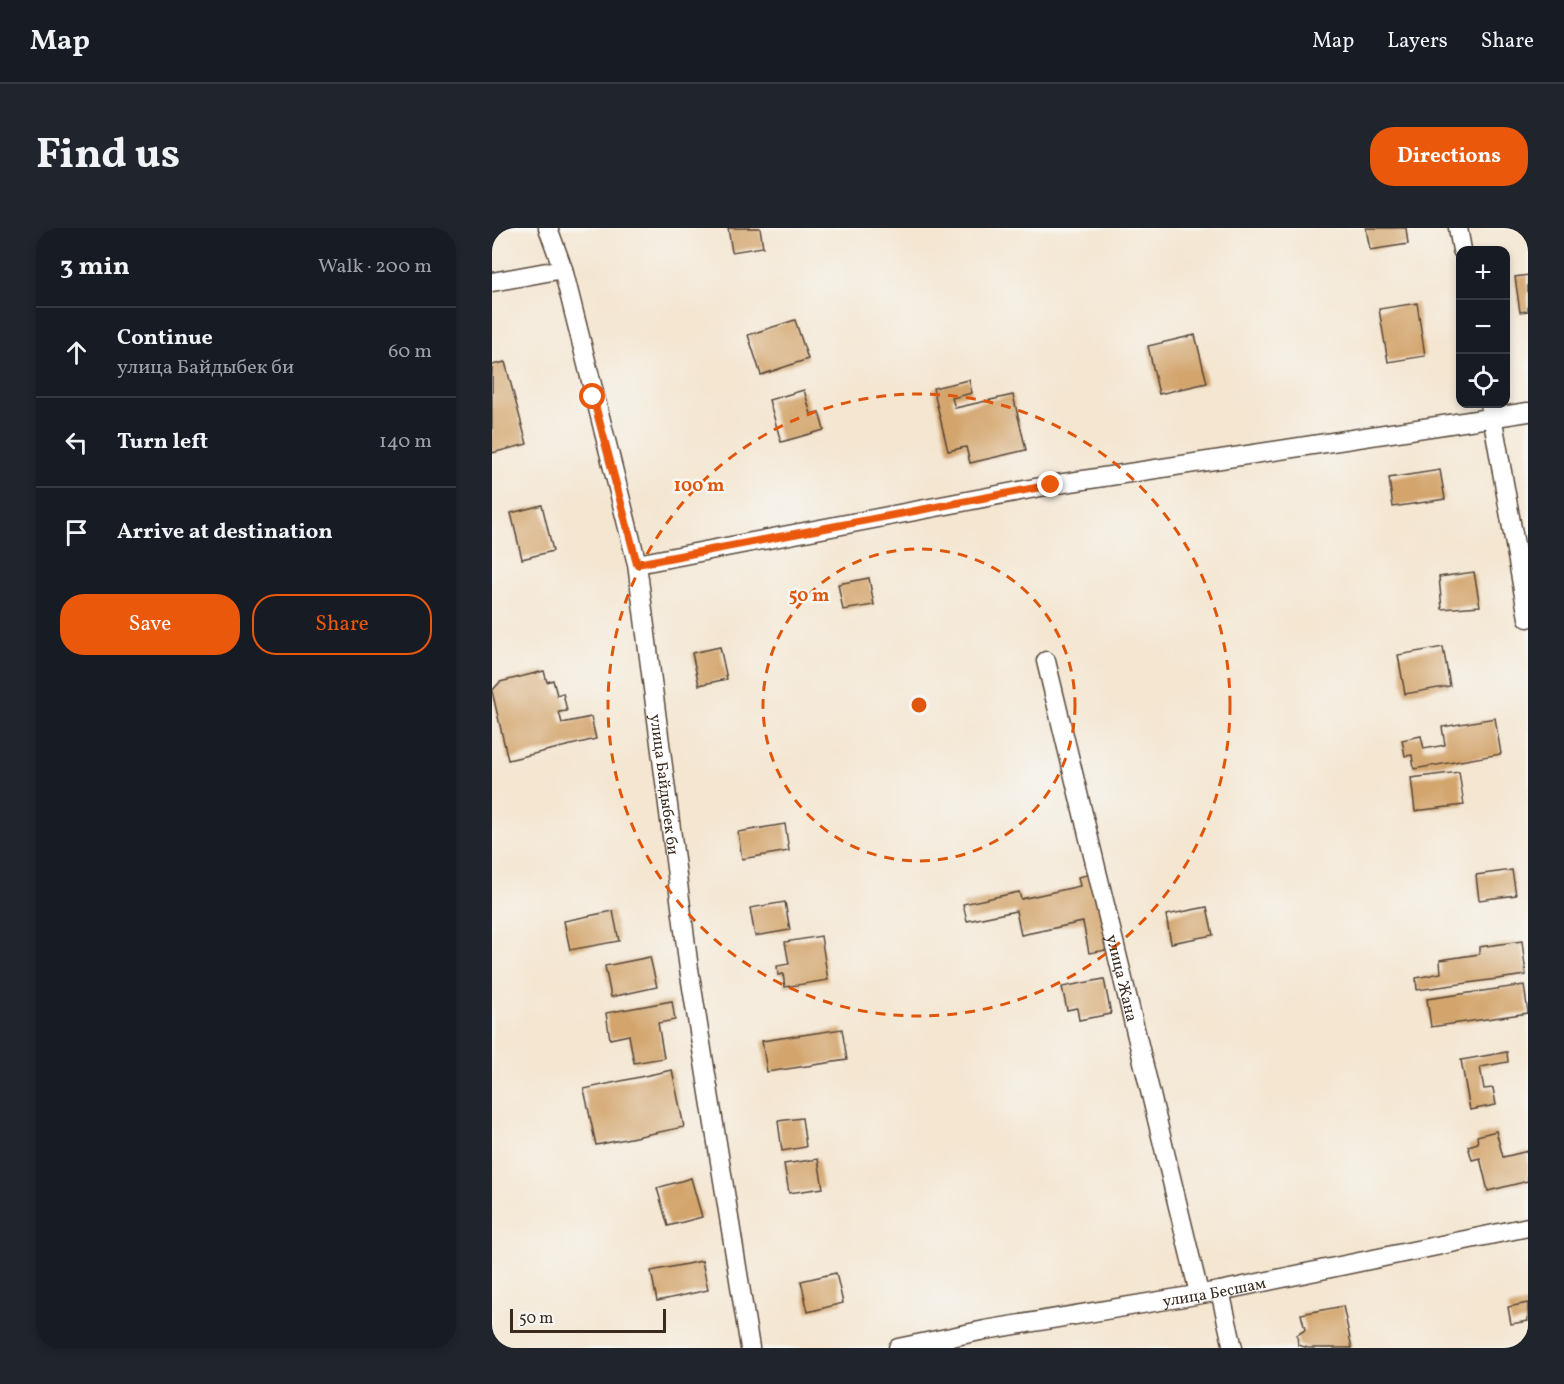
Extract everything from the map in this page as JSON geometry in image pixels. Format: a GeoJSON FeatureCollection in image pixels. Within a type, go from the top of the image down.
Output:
{"type":"FeatureCollection","features":[{"type":"Feature","properties":{"kind":"street","name":"улица Байдыбек би"},"geometry":{"type":"LineString","coordinates":[[548,228],[563,269],[637,564],[689,969],[750,1348]]}},
{"type":"Feature","properties":{"kind":"street"},"geometry":{"type":"LineString","coordinates":[[1458,228],[1461,246]]}},
{"type":"Feature","properties":{"kind":"street"},"geometry":{"type":"LineString","coordinates":[[492,282],[563,269]]}},
{"type":"Feature","properties":{"kind":"street"},"geometry":{"type":"LineString","coordinates":[[1491,411],[1528,618]]}},
{"type":"Feature","properties":{"kind":"street"},"geometry":{"type":"LineString","coordinates":[[637,564],[1051,485],[1491,411],[1528,412]]}},
{"type":"Feature","properties":{"kind":"street","name":"улица Жана"},"geometry":{"type":"LineString","coordinates":[[1046,662],[1199,1293]]}},
{"type":"Feature","properties":{"kind":"street","name":"улица Бесшам"},"geometry":{"type":"LineString","coordinates":[[898,1348],[1220,1291],[1528,1227]]}},
{"type":"Feature","properties":{"kind":"street"},"geometry":{"type":"LineString","coordinates":[[1220,1291],[1233,1348]]}},
{"type":"Feature","properties":{"kind":"building"},"geometry":{"type":"Polygon","coordinates":[[[728,228],[760,228],[763,247],[732,252],[728,228]]]}},
{"type":"Feature","properties":{"kind":"building"},"geometry":{"type":"Polygon","coordinates":[[[1366,228],[1406,228],[1408,244],[1370,250],[1366,228]]]}},
{"type":"Feature","properties":{"kind":"building"},"geometry":{"type":"Polygon","coordinates":[[[1528,275],[1528,311],[1520,312],[1515,277],[1528,275]]]}},
{"type":"Feature","properties":{"kind":"building"},"geometry":{"type":"Polygon","coordinates":[[[1417,303],[1425,356],[1388,362],[1379,309],[1417,303]]]}},
{"type":"Feature","properties":{"kind":"building"},"geometry":{"type":"Polygon","coordinates":[[[795,320],[808,359],[761,375],[748,335],[795,320]]]}},
{"type":"Feature","properties":{"kind":"building"},"geometry":{"type":"Polygon","coordinates":[[[1195,335],[1207,383],[1159,394],[1148,346],[1195,335]]]}},
{"type":"Feature","properties":{"kind":"building"},"geometry":{"type":"Polygon","coordinates":[[[505,362],[527,444],[492,453],[492,365],[505,362]]]}},
{"type":"Feature","properties":{"kind":"building"},"geometry":{"type":"Polygon","coordinates":[[[969,380],[972,393],[952,398],[955,408],[1013,395],[1026,450],[970,463],[966,447],[948,451],[933,388],[969,380]]]}},
{"type":"Feature","properties":{"kind":"building"},"geometry":{"type":"Polygon","coordinates":[[[804,390],[811,414],[819,412],[824,430],[781,442],[769,400],[804,390]]]}},
{"type":"Feature","properties":{"kind":"building"},"geometry":{"type":"Polygon","coordinates":[[[1440,470],[1445,499],[1393,507],[1389,478],[1440,470]]]}},
{"type":"Feature","properties":{"kind":"building"},"geometry":{"type":"Polygon","coordinates":[[[542,505],[553,551],[522,559],[511,513],[542,505]]]}},
{"type":"Feature","properties":{"kind":"building"},"geometry":{"type":"Polygon","coordinates":[[[1474,572],[1480,606],[1442,609],[1439,577],[1474,572]]]}},
{"type":"Feature","properties":{"kind":"building"},"geometry":{"type":"Polygon","coordinates":[[[869,578],[874,605],[843,610],[838,584],[869,578]]]}},
{"type":"Feature","properties":{"kind":"building"},"geometry":{"type":"Polygon","coordinates":[[[720,647],[727,679],[699,685],[692,653],[720,647]]]}},
{"type":"Feature","properties":{"kind":"building"},"geometry":{"type":"Polygon","coordinates":[[[1443,647],[1450,686],[1405,694],[1398,655],[1443,647]]]}},
{"type":"Feature","properties":{"kind":"building"},"geometry":{"type":"Polygon","coordinates":[[[544,671],[547,682],[553,680],[557,695],[563,693],[567,711],[559,712],[562,723],[591,717],[596,739],[508,760],[492,691],[500,682],[544,671]]]}},
{"type":"Feature","properties":{"kind":"building"},"geometry":{"type":"Polygon","coordinates":[[[1495,718],[1501,754],[1414,769],[1412,755],[1405,756],[1402,740],[1421,736],[1424,749],[1445,745],[1442,727],[1495,718]]]}},
{"type":"Feature","properties":{"kind":"building"},"geometry":{"type":"Polygon","coordinates":[[[1459,772],[1464,805],[1415,811],[1411,778],[1459,772]]]}},
{"type":"Feature","properties":{"kind":"building"},"geometry":{"type":"Polygon","coordinates":[[[785,824],[789,851],[742,859],[738,832],[785,824]]]}},
{"type":"Feature","properties":{"kind":"building"},"geometry":{"type":"Polygon","coordinates":[[[1512,870],[1516,895],[1479,900],[1476,875],[1512,870]]]}},
{"type":"Feature","properties":{"kind":"building"},"geometry":{"type":"Polygon","coordinates":[[[1097,873],[1113,949],[1089,953],[1083,922],[1021,935],[1016,911],[967,921],[963,904],[1019,892],[1021,899],[1080,886],[1078,877],[1097,873]]]}},
{"type":"Feature","properties":{"kind":"building"},"geometry":{"type":"Polygon","coordinates":[[[785,902],[790,930],[755,936],[750,908],[785,902]]]}},
{"type":"Feature","properties":{"kind":"building"},"geometry":{"type":"Polygon","coordinates":[[[1207,907],[1213,935],[1171,943],[1166,915],[1207,907]]]}},
{"type":"Feature","properties":{"kind":"building"},"geometry":{"type":"Polygon","coordinates":[[[613,911],[619,941],[570,950],[564,921],[613,911]]]}},
{"type":"Feature","properties":{"kind":"building"},"geometry":{"type":"Polygon","coordinates":[[[821,936],[828,980],[785,987],[783,974],[778,975],[777,966],[789,964],[785,942],[821,936]]]}},
{"type":"Feature","properties":{"kind":"building"},"geometry":{"type":"Polygon","coordinates":[[[1522,941],[1526,975],[1417,990],[1416,978],[1441,973],[1440,960],[1479,954],[1479,947],[1522,941]]]}},
{"type":"Feature","properties":{"kind":"building"},"geometry":{"type":"Polygon","coordinates":[[[650,957],[657,987],[611,997],[605,966],[650,957]]]}},
{"type":"Feature","properties":{"kind":"building"},"geometry":{"type":"Polygon","coordinates":[[[1104,979],[1111,1014],[1079,1020],[1077,1008],[1067,1010],[1062,987],[1104,979]]]}},
{"type":"Feature","properties":{"kind":"building"},"geometry":{"type":"Polygon","coordinates":[[[1524,985],[1528,1013],[1431,1027],[1427,999],[1524,985]]]}},
{"type":"Feature","properties":{"kind":"building"},"geometry":{"type":"Polygon","coordinates":[[[672,1001],[675,1020],[658,1023],[664,1058],[634,1063],[629,1035],[610,1039],[606,1013],[672,1001]]]}},
{"type":"Feature","properties":{"kind":"building"},"geometry":{"type":"Polygon","coordinates":[[[842,1029],[847,1060],[767,1072],[762,1041],[842,1029]]]}},
{"type":"Feature","properties":{"kind":"building"},"geometry":{"type":"Polygon","coordinates":[[[1507,1052],[1508,1062],[1480,1067],[1484,1089],[1493,1088],[1496,1105],[1470,1110],[1461,1060],[1507,1052]]]}},
{"type":"Feature","properties":{"kind":"building"},"geometry":{"type":"Polygon","coordinates":[[[672,1070],[684,1127],[596,1145],[584,1089],[672,1070]]]}},
{"type":"Feature","properties":{"kind":"building"},"geometry":{"type":"Polygon","coordinates":[[[802,1118],[806,1147],[782,1151],[778,1121],[802,1118]]]}},
{"type":"Feature","properties":{"kind":"building"},"geometry":{"type":"Polygon","coordinates":[[[1496,1131],[1503,1157],[1528,1151],[1528,1181],[1488,1191],[1480,1158],[1472,1160],[1468,1146],[1478,1143],[1477,1136],[1496,1131]]]}},
{"type":"Feature","properties":{"kind":"building"},"geometry":{"type":"Polygon","coordinates":[[[818,1159],[823,1188],[789,1193],[784,1164],[818,1159]]]}},
{"type":"Feature","properties":{"kind":"building"},"geometry":{"type":"Polygon","coordinates":[[[691,1178],[702,1217],[668,1226],[657,1188],[691,1178]]]}},
{"type":"Feature","properties":{"kind":"building"},"geometry":{"type":"Polygon","coordinates":[[[702,1261],[708,1290],[657,1301],[651,1271],[702,1261]]]}},
{"type":"Feature","properties":{"kind":"building"},"geometry":{"type":"Polygon","coordinates":[[[836,1273],[843,1303],[808,1312],[801,1281],[836,1273]]]}},
{"type":"Feature","properties":{"kind":"building"},"geometry":{"type":"Polygon","coordinates":[[[1528,1303],[1528,1321],[1511,1324],[1508,1307],[1528,1303]]]}},
{"type":"Feature","properties":{"kind":"building"},"geometry":{"type":"Polygon","coordinates":[[[1343,1306],[1352,1348],[1308,1348],[1298,1345],[1297,1335],[1305,1330],[1301,1314],[1343,1306]]]}},
{"type":"Feature","properties":{"kind":"route"},"geometry":{"type":"LineString","coordinates":[[593,397],[637,564],[1051,485]]}}]}
